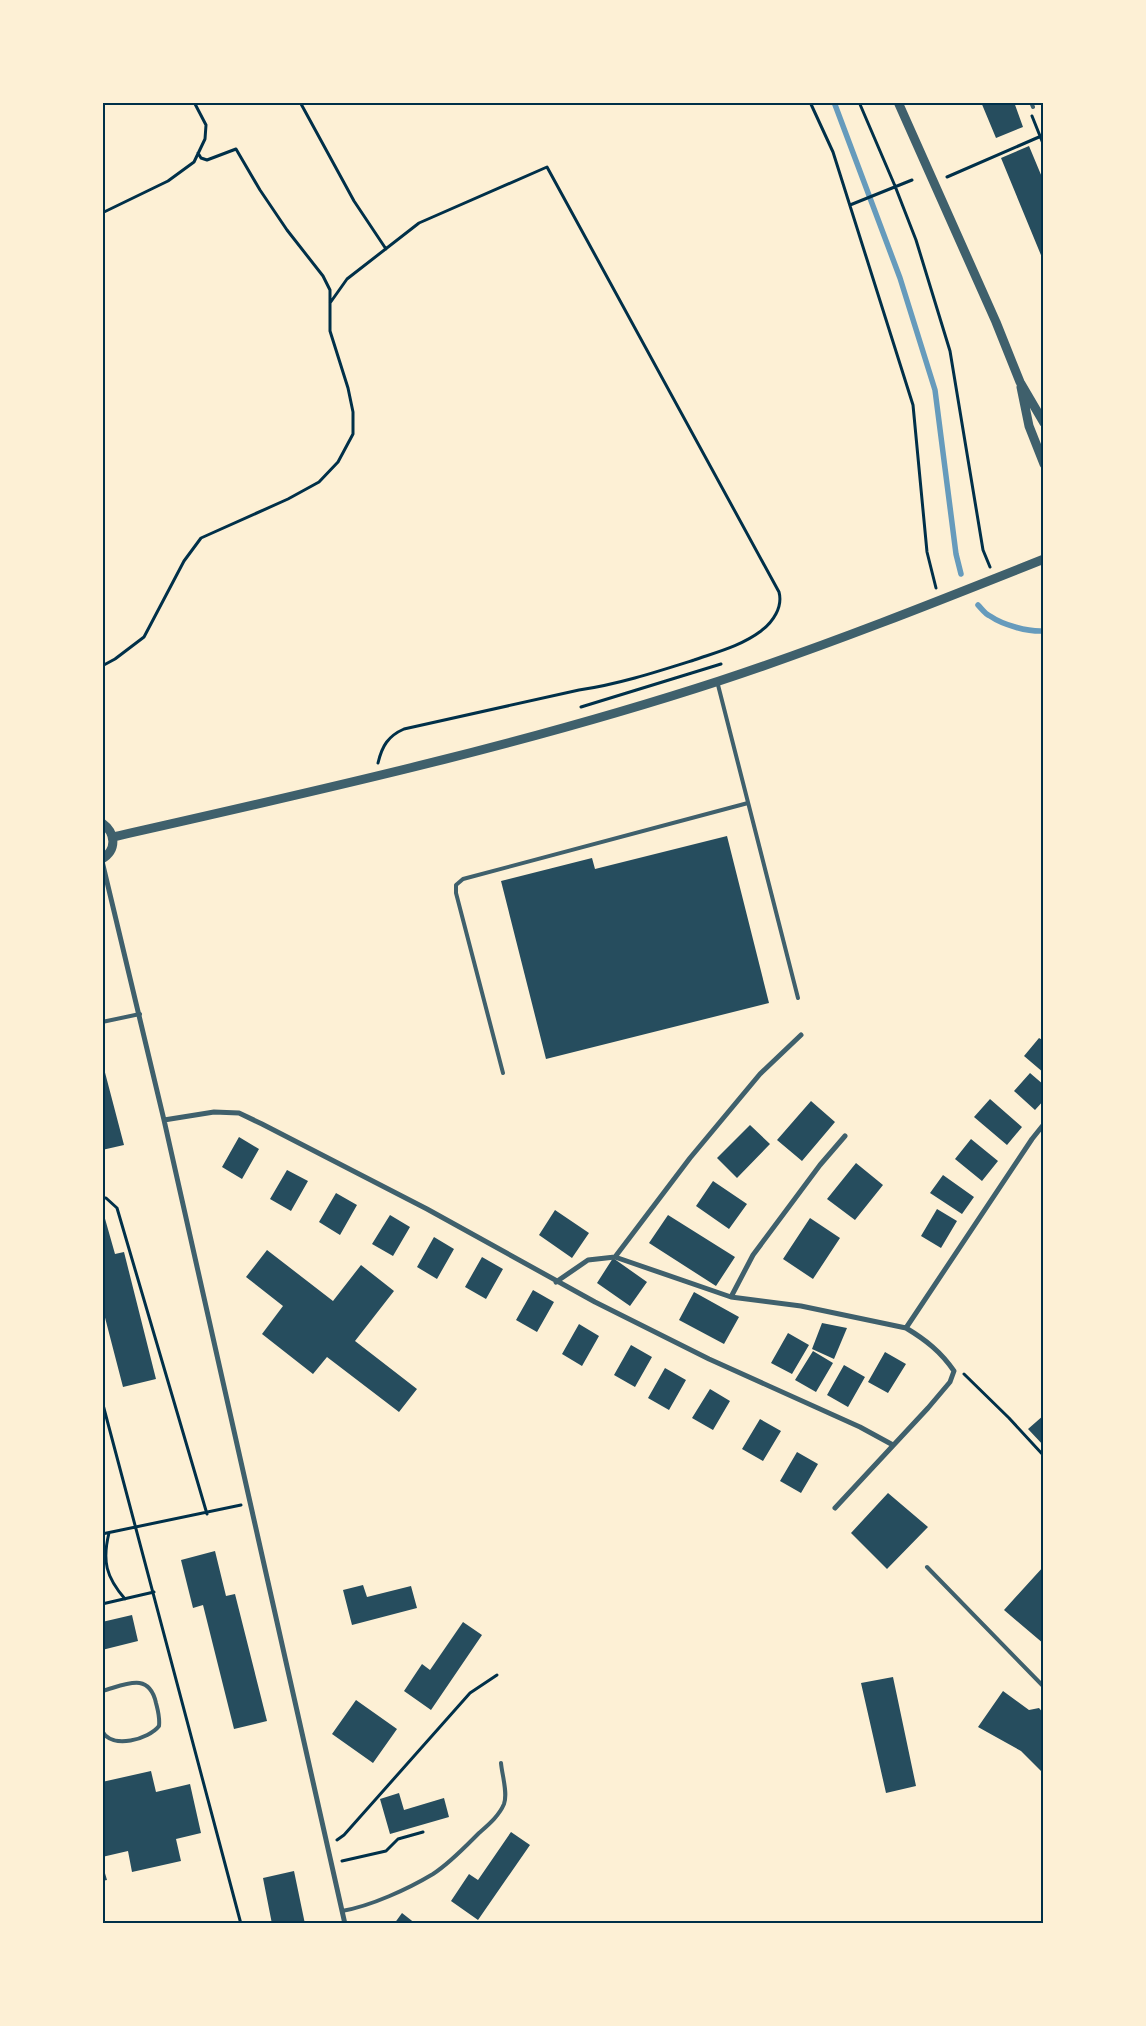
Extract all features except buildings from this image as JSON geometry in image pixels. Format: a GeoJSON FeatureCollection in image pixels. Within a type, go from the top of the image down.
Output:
{"type":"FeatureCollection","features":[{"type":"Feature","properties":{"kind":"street"},"geometry":{"type":"LineString","coordinates":[[898,102],[996,322],[1020,382],[1044,423]]}},
{"type":"Feature","properties":{"kind":"street"},"geometry":{"type":"LineString","coordinates":[[1020,382],[1029,426],[1044,464]]}},
{"type":"Feature","properties":{"kind":"street"},"geometry":{"type":"LineString","coordinates":[[113,837],[422,765],[564,727],[717,681],[829,643],[1044,559]]}},
{"type":"Feature","properties":{"kind":"street"},"geometry":{"type":"LineString","coordinates":[[102,823],[111,831],[113,837],[112,848],[102,860],[140,1014],[345,1924]]}},
{"type":"Feature","properties":{"kind":"street"},"geometry":{"type":"LineString","coordinates":[[615,1257],[697,1150],[760,1074],[800,1035]]}},
{"type":"Feature","properties":{"kind":"street"},"geometry":{"type":"LineString","coordinates":[[164,1120],[214,1112],[238,1113],[427,1210],[556,1282],[708,1359],[860,1427],[893,1445]]}},
{"type":"Feature","properties":{"kind":"street"},"geometry":{"type":"LineString","coordinates":[[906,1328],[1032,1139],[1044,1124]]}},
{"type":"Feature","properties":{"kind":"street"},"geometry":{"type":"LineString","coordinates":[[731,1298],[754,1255],[820,1165],[845,1136]]}},
{"type":"Feature","properties":{"kind":"street"},"geometry":{"type":"LineString","coordinates":[[556,1282],[588,1260],[615,1257],[731,1298],[801,1306],[906,1328],[922,1337],[943,1354],[954,1371],[950,1382],[835,1508]]}},
{"type":"Feature","properties":{"kind":"lane"},"geometry":{"type":"LineString","coordinates":[[1031,102],[1033,108]]}},
{"type":"Feature","properties":{"kind":"lane"},"geometry":{"type":"LineString","coordinates":[[717,681],[798,998]]}},
{"type":"Feature","properties":{"kind":"lane"},"geometry":{"type":"LineString","coordinates":[[503,1073],[456,893],[456,885],[464,879],[748,803]]}},
{"type":"Feature","properties":{"kind":"lane"},"geometry":{"type":"LineString","coordinates":[[102,1022],[140,1014]]}},
{"type":"Feature","properties":{"kind":"lane"},"geometry":{"type":"LineString","coordinates":[[927,1567],[1044,1687]]}},
{"type":"Feature","properties":{"kind":"lane"},"geometry":{"type":"LineString","coordinates":[[102,1691],[131,1683],[140,1682],[148,1685],[154,1692],[160,1717],[159,1726],[155,1732],[149,1735],[119,1742],[111,1740],[102,1731]]}},
{"type":"Feature","properties":{"kind":"lane"},"geometry":{"type":"LineString","coordinates":[[342,1911],[352,1910],[402,1890],[434,1873],[463,1849],[496,1817],[504,1804],[505,1795],[501,1763]]}},
{"type":"Feature","properties":{"kind":"path"},"geometry":{"type":"LineString","coordinates":[[102,213],[168,181],[194,162],[205,139],[206,124],[194,102]]}},
{"type":"Feature","properties":{"kind":"path"},"geometry":{"type":"LineString","coordinates":[[300,102],[354,201],[386,249]]}},
{"type":"Feature","properties":{"kind":"path"},"geometry":{"type":"LineString","coordinates":[[810,102],[833,152],[913,405],[927,552],[937,590]]}},
{"type":"Feature","properties":{"kind":"path"},"geometry":{"type":"LineString","coordinates":[[858,102],[895,186],[916,240],[950,350],[983,550],[990,568]]}},
{"type":"Feature","properties":{"kind":"path"},"geometry":{"type":"LineString","coordinates":[[1033,108],[1032,117],[1044,146]]}},
{"type":"Feature","properties":{"kind":"path"},"geometry":{"type":"LineString","coordinates":[[947,177],[1039,137]]}},
{"type":"Feature","properties":{"kind":"path"},"geometry":{"type":"LineString","coordinates":[[102,666],[115,659],[144,637],[184,561],[201,538],[304,491],[319,482],[338,462],[353,434],[353,412],[348,388],[330,331],[330,290],[323,276],[287,230],[236,149],[207,160],[201,158],[198,153]]}},
{"type":"Feature","properties":{"kind":"path"},"geometry":{"type":"LineString","coordinates":[[330,303],[347,279],[419,223],[536,170],[547,167],[779,592],[781,599],[769,624],[736,646],[609,686],[579,690],[404,729],[387,740],[378,763]]}},
{"type":"Feature","properties":{"kind":"path"},"geometry":{"type":"LineString","coordinates":[[850,205],[912,180]]}},
{"type":"Feature","properties":{"kind":"path"},"geometry":{"type":"LineString","coordinates":[[580,707],[725,663]]}},
{"type":"Feature","properties":{"kind":"path"},"geometry":{"type":"LineString","coordinates":[[369,765],[387,760]]}},
{"type":"Feature","properties":{"kind":"path"},"geometry":{"type":"LineString","coordinates":[[102,1198],[106,1198],[117,1208],[207,1514]]}},
{"type":"Feature","properties":{"kind":"path"},"geometry":{"type":"LineString","coordinates":[[954,1371],[965,1374],[1044,1456]]}},
{"type":"Feature","properties":{"kind":"path"},"geometry":{"type":"LineString","coordinates":[[102,1401],[138,1528],[242,1924]]}},
{"type":"Feature","properties":{"kind":"path"},"geometry":{"type":"LineString","coordinates":[[102,1534],[207,1514],[249,1503]]}},
{"type":"Feature","properties":{"kind":"path"},"geometry":{"type":"LineString","coordinates":[[109,1533],[105,1550],[108,1574],[114,1586],[125,1599]]}},
{"type":"Feature","properties":{"kind":"path"},"geometry":{"type":"LineString","coordinates":[[102,1604],[154,1592]]}},
{"type":"Feature","properties":{"kind":"path"},"geometry":{"type":"LineString","coordinates":[[336,1840],[344,1836],[470,1693],[497,1675]]}},
{"type":"Feature","properties":{"kind":"path"},"geometry":{"type":"LineString","coordinates":[[341,1862],[386,1851],[398,1839],[423,1832]]}},
{"type":"Feature","properties":{"kind":"waterway"},"geometry":{"type":"LineString","coordinates":[[834,102],[900,278],[935,390],[956,554],[961,574]]}},
{"type":"Feature","properties":{"kind":"waterway"},"geometry":{"type":"LineString","coordinates":[[978,605],[987,614],[1009,625],[1023,629],[1044,631]]}}]}
